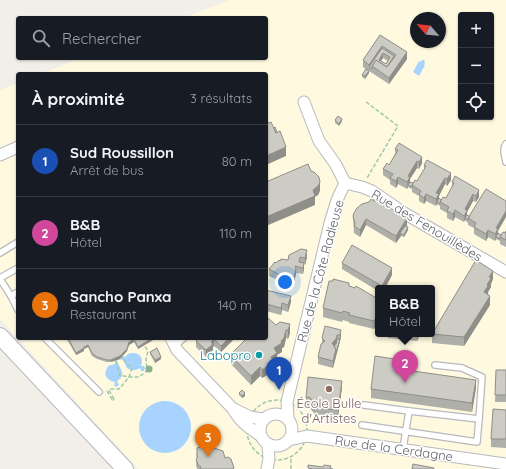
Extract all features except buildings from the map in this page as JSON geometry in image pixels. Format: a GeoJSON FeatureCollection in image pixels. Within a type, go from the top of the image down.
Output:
{"type":"FeatureCollection","features":[{"type":"Feature","properties":{"kind":"street","name":"Rue de la Côte Radieuse"},"geometry":{"type":"LineString","coordinates":[[286,402],[330,223],[337,200],[345,183],[336,165],[319,140],[304,102]]}},
{"type":"Feature","properties":{"kind":"street"},"geometry":{"type":"LineString","coordinates":[[0,156],[16,148]]}},
{"type":"Feature","properties":{"kind":"street","name":"Rue des Fenouillèdes"},"geometry":{"type":"LineString","coordinates":[[345,183],[372,191],[404,213],[506,272]]}},
{"type":"Feature","properties":{"kind":"street"},"geometry":{"type":"LineString","coordinates":[[0,336],[125,469]]}},
{"type":"Feature","properties":{"kind":"street"},"geometry":{"type":"LineString","coordinates":[[173,342],[177,350],[233,409],[249,422],[264,440],[272,446],[285,443]]}},
{"type":"Feature","properties":{"kind":"street"},"geometry":{"type":"LineString","coordinates":[[286,402],[293,431],[271,464],[260,427],[268,416],[286,402]]}},
{"type":"Feature","properties":{"kind":"street"},"geometry":{"type":"LineString","coordinates":[[249,422],[278,413],[284,415],[290,422]]}},
{"type":"Feature","properties":{"kind":"street","name":"Rue de la Cerdagne"},"geometry":{"type":"LineString","coordinates":[[290,422],[306,436]]}},
{"type":"Feature","properties":{"kind":"street","name":"Rue de la Cerdagne"},"geometry":{"type":"LineString","coordinates":[[285,443],[306,436],[506,464]]}},
{"type":"Feature","properties":{"kind":"lane"},"geometry":{"type":"LineString","coordinates":[[506,144],[504,147],[504,153],[506,162]]}},
{"type":"Feature","properties":{"kind":"lane"},"geometry":{"type":"LineString","coordinates":[[0,253],[16,243]]}},
{"type":"Feature","properties":{"kind":"lane"},"geometry":{"type":"LineString","coordinates":[[16,269],[0,279],[16,306]]}},
{"type":"Feature","properties":{"kind":"lane"},"geometry":{"type":"LineString","coordinates":[[11,296],[16,293]]}},
{"type":"Feature","properties":{"kind":"lane"},"geometry":{"type":"LineString","coordinates":[[48,340],[99,392]]}},
{"type":"Feature","properties":{"kind":"lane"},"geometry":{"type":"LineString","coordinates":[[362,425],[477,442],[482,377],[462,368],[435,365]]}},
{"type":"Feature","properties":{"kind":"lane"},"geometry":{"type":"LineString","coordinates":[[364,405],[479,419]]}},
{"type":"Feature","properties":{"kind":"lane"},"geometry":{"type":"LineString","coordinates":[[403,449],[409,411]]}},
{"type":"Feature","properties":{"kind":"path"},"geometry":{"type":"LineString","coordinates":[[362,187],[398,126],[366,102]]}},
{"type":"Feature","properties":{"kind":"path"},"geometry":{"type":"LineString","coordinates":[[116,361],[119,375],[139,377],[147,371],[146,359],[148,351],[144,345]]}},
{"type":"Feature","properties":{"kind":"path"},"geometry":{"type":"LineString","coordinates":[[108,392],[113,401],[114,400],[109,390],[120,389],[130,377],[132,368],[122,357]]}},
{"type":"Feature","properties":{"kind":"path"},"geometry":{"type":"LineString","coordinates":[[278,400],[286,402],[295,406],[306,420],[306,436],[304,444],[291,457],[271,464],[254,450],[250,444],[247,436],[249,422],[254,411],[269,401],[278,400]]}},
{"type":"Feature","properties":{"kind":"path"},"geometry":{"type":"LineString","coordinates":[[291,457],[291,469]]}},
{"type":"Feature","properties":{"kind":"shaded area"},"geometry":{"type":"Polygon","coordinates":[[[229,0],[506,0],[506,469],[138,469],[19,340],[268,340],[268,72],[45,72],[76,60],[268,60],[268,16],[188,16],[229,0]]]}},
{"type":"Feature","properties":{"kind":"shaded area"},"geometry":{"type":"Polygon","coordinates":[[[16,84],[16,336],[0,319],[0,90],[16,84]]]}},
{"type":"Feature","properties":{"kind":"water"},"geometry":{"type":"Polygon","coordinates":[[[424,60],[425,65],[419,76],[413,72],[419,61],[420,62],[424,60]]]}},
{"type":"Feature","properties":{"kind":"water"},"geometry":{"type":"Polygon","coordinates":[[[131,353],[137,353],[142,358],[141,366],[144,366],[144,371],[141,371],[140,368],[134,370],[129,369],[126,367],[124,361],[120,359],[131,353]]]}},
{"type":"Feature","properties":{"kind":"water"},"geometry":{"type":"Polygon","coordinates":[[[117,360],[122,371],[122,376],[117,381],[119,385],[116,387],[114,385],[115,382],[108,379],[105,373],[108,366],[115,364],[115,361],[117,360]]]}},
{"type":"Feature","properties":{"kind":"water"},"geometry":{"type":"Polygon","coordinates":[[[160,401],[170,401],[179,405],[187,413],[191,422],[191,432],[187,441],[179,449],[170,453],[160,453],[151,449],[143,441],[139,432],[139,422],[143,413],[151,405],[160,401]]]}},
{"type":"Feature","properties":{"kind":"place","name":"Labopro"},"geometry":{"type":"Point","coordinates":[259,355]}},
{"type":"Feature","properties":{"kind":"place","name":"B&B"},"geometry":{"type":"Point","coordinates":[405,383]}},
{"type":"Feature","properties":{"kind":"place","name":"École Bulle d'Artistes"},"geometry":{"type":"Point","coordinates":[329,389]}},
{"type":"Feature","properties":{"kind":"place","name":"Sud Roussillon"},"geometry":{"type":"Point","coordinates":[279,390]}},
{"type":"Feature","properties":{"kind":"place","name":"Sancho Panxa"},"geometry":{"type":"Point","coordinates":[208,457]}}]}
